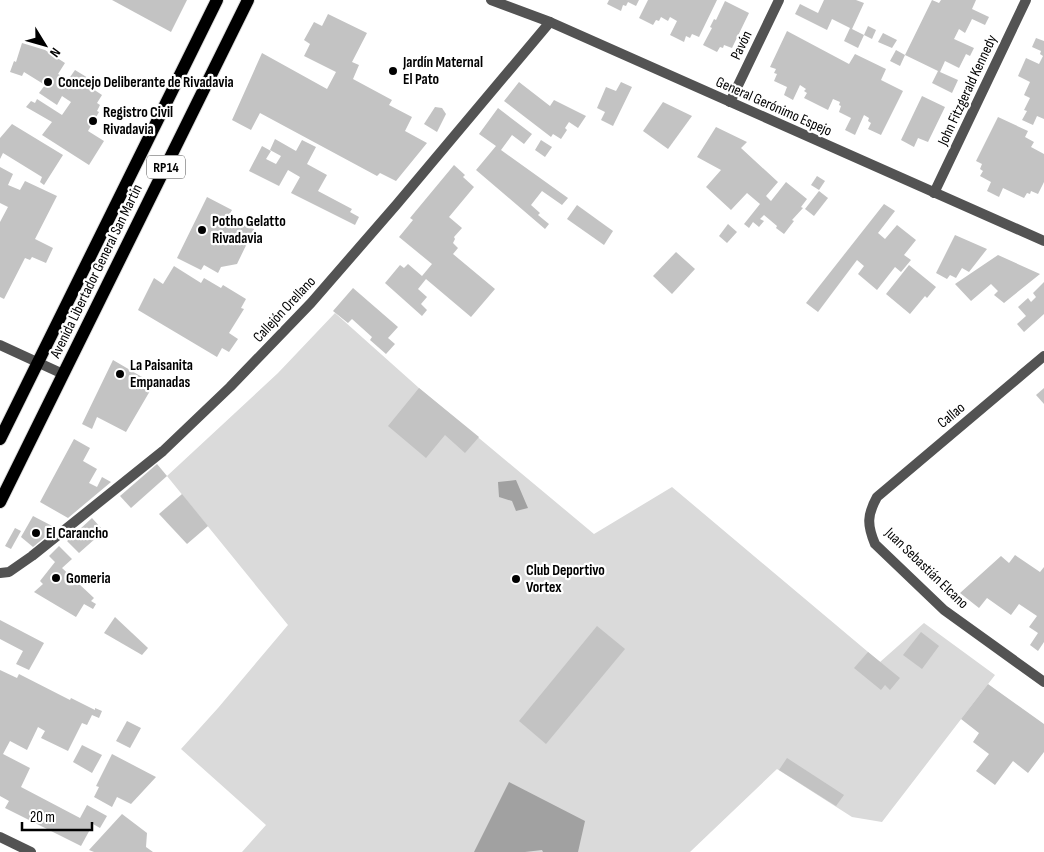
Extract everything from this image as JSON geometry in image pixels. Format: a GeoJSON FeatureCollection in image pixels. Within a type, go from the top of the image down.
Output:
{"type":"FeatureCollection","features":[{"type":"Feature","properties":{"kind":"main road","name":"Avenida Libertador General San Martín"},"geometry":{"type":"LineString","coordinates":[[0,439],[217,0]]}},
{"type":"Feature","properties":{"kind":"main road","name":"Avenida Libertador General San Martín"},"geometry":{"type":"LineString","coordinates":[[0,502],[248,0]]}},
{"type":"Feature","properties":{"kind":"street","name":"General Gerónimo Espejo"},"geometry":{"type":"LineString","coordinates":[[491,0],[550,22],[1044,241]]}},
{"type":"Feature","properties":{"kind":"street","name":"Pavón"},"geometry":{"type":"LineString","coordinates":[[730,102],[779,0]]}},
{"type":"Feature","properties":{"kind":"street","name":"John Fitzgerald Kennedy"},"geometry":{"type":"LineString","coordinates":[[934,193],[1026,0]]}},
{"type":"Feature","properties":{"kind":"street","name":"Callejón Orellano"},"geometry":{"type":"LineString","coordinates":[[0,573],[9,572],[32,556],[163,451],[230,387],[311,303],[550,22]]}},
{"type":"Feature","properties":{"kind":"street"},"geometry":{"type":"LineString","coordinates":[[0,345],[64,374]]}},
{"type":"Feature","properties":{"kind":"street","name":"Callao"},"geometry":{"type":"LineString","coordinates":[[878,497],[1044,356]]}},
{"type":"Feature","properties":{"kind":"street","name":"Juan Sebastián Elcano"},"geometry":{"type":"LineString","coordinates":[[878,497],[870,510],[869,522],[870,532],[875,544],[944,610],[1044,682]]}},
{"type":"Feature","properties":{"kind":"street"},"geometry":{"type":"LineString","coordinates":[[0,837],[31,852]]}},
{"type":"Feature","properties":{"kind":"shaded area","name":"Club Deportivo Vortex"},"geometry":{"type":"Polygon","coordinates":[[[335,313],[419,388],[594,534],[672,487],[880,662],[924,623],[995,675],[882,822],[852,817],[777,769],[690,852],[242,852],[266,825],[181,749],[288,625],[167,476],[278,373],[335,313]]]}},
{"type":"Feature","properties":{"kind":"shaded area"},"geometry":{"type":"Polygon","coordinates":[[[516,480],[528,508],[516,511],[512,501],[499,497],[498,482],[516,480]]]}},
{"type":"Feature","properties":{"kind":"shaded area"},"geometry":{"type":"Polygon","coordinates":[[[509,782],[585,821],[578,852],[543,852],[542,850],[474,852],[509,782]]]}},
{"type":"Feature","properties":{"kind":"building"},"geometry":{"type":"Polygon","coordinates":[[[112,0],[187,0],[171,32],[112,0]]]}},
{"type":"Feature","properties":{"kind":"building"},"geometry":{"type":"Polygon","coordinates":[[[609,0],[639,0],[636,6],[628,2],[626,6],[623,5],[621,11],[607,4],[609,0]]]}},
{"type":"Feature","properties":{"kind":"building"},"geometry":{"type":"Polygon","coordinates":[[[648,0],[717,0],[699,37],[692,34],[690,38],[686,36],[684,42],[670,35],[677,21],[670,17],[668,21],[661,17],[653,25],[639,18],[648,0]]]}},
{"type":"Feature","properties":{"kind":"building"},"geometry":{"type":"Polygon","coordinates":[[[824,0],[856,0],[864,3],[852,29],[864,35],[858,48],[844,41],[850,28],[832,19],[827,30],[795,14],[800,4],[818,13],[824,0]]]}},
{"type":"Feature","properties":{"kind":"building"},"geometry":{"type":"Polygon","coordinates":[[[932,0],[939,3],[941,0],[976,0],[972,9],[989,17],[985,25],[972,19],[965,33],[959,29],[954,39],[974,48],[970,56],[966,54],[959,68],[945,61],[940,72],[958,80],[952,93],[932,83],[938,71],[905,55],[932,0]]]}},
{"type":"Feature","properties":{"kind":"building"},"geometry":{"type":"Polygon","coordinates":[[[725,1],[749,13],[732,48],[724,45],[717,52],[703,45],[712,28],[710,27],[714,19],[716,20],[725,1]]]}},
{"type":"Feature","properties":{"kind":"building"},"geometry":{"type":"Polygon","coordinates":[[[328,14],[367,33],[352,62],[359,65],[353,79],[392,100],[389,105],[412,117],[405,131],[427,143],[396,181],[380,173],[377,176],[260,113],[251,130],[232,120],[262,53],[327,89],[336,72],[304,56],[310,44],[304,40],[314,22],[322,26],[328,14]]]}},
{"type":"Feature","properties":{"kind":"building"},"geometry":{"type":"Polygon","coordinates":[[[868,26],[876,30],[872,39],[864,35],[868,26]]]}},
{"type":"Feature","properties":{"kind":"building"},"geometry":{"type":"Polygon","coordinates":[[[787,31],[849,64],[855,54],[886,69],[881,80],[903,91],[881,135],[868,129],[871,123],[868,121],[869,118],[864,115],[855,135],[845,130],[851,118],[839,112],[840,102],[833,99],[828,110],[804,98],[807,93],[804,91],[806,89],[800,85],[793,100],[784,95],[787,87],[774,81],[777,74],[774,73],[776,69],[770,67],[787,31]]]}},
{"type":"Feature","properties":{"kind":"building"},"geometry":{"type":"Polygon","coordinates":[[[883,33],[897,40],[892,48],[878,42],[883,33]]]}},
{"type":"Feature","properties":{"kind":"building"},"geometry":{"type":"Polygon","coordinates":[[[1036,38],[1044,41],[1044,119],[1037,116],[1033,125],[1022,120],[1027,111],[1024,110],[1030,98],[1024,95],[1030,82],[1018,76],[1026,58],[1039,64],[1043,56],[1040,54],[1041,51],[1032,47],[1036,38]]]}},
{"type":"Feature","properties":{"kind":"building"},"geometry":{"type":"Polygon","coordinates":[[[22,43],[45,50],[65,63],[58,74],[68,80],[75,70],[93,81],[90,87],[102,95],[97,103],[100,105],[97,111],[99,112],[88,131],[104,141],[89,165],[42,135],[52,122],[26,107],[31,101],[35,103],[37,99],[62,115],[71,102],[62,96],[57,105],[39,93],[45,85],[24,72],[22,76],[10,72],[14,61],[16,62],[22,43]]]}},
{"type":"Feature","properties":{"kind":"building"},"geometry":{"type":"Polygon","coordinates":[[[896,50],[905,55],[900,66],[890,61],[896,50]]]}},
{"type":"Feature","properties":{"kind":"building"},"geometry":{"type":"Polygon","coordinates":[[[519,82],[550,106],[554,100],[586,116],[578,128],[569,122],[565,128],[567,130],[561,139],[553,134],[551,137],[504,101],[519,82]]]}},
{"type":"Feature","properties":{"kind":"building"},"geometry":{"type":"Polygon","coordinates":[[[621,82],[632,87],[613,126],[601,120],[605,112],[597,108],[606,87],[616,91],[621,82]]]}},
{"type":"Feature","properties":{"kind":"building"},"geometry":{"type":"Polygon","coordinates":[[[922,96],[945,107],[928,142],[918,138],[914,147],[901,140],[922,96]]]}},
{"type":"Feature","properties":{"kind":"building"},"geometry":{"type":"Polygon","coordinates":[[[663,102],[692,116],[668,149],[643,131],[663,102]]]}},
{"type":"Feature","properties":{"kind":"building"},"geometry":{"type":"Polygon","coordinates":[[[435,107],[442,108],[446,114],[437,132],[424,124],[435,107]]]}},
{"type":"Feature","properties":{"kind":"building"},"geometry":{"type":"Polygon","coordinates":[[[498,108],[532,134],[524,144],[512,135],[501,150],[568,198],[562,205],[542,191],[531,205],[540,213],[538,215],[549,224],[545,229],[476,170],[496,146],[479,134],[498,108]]]}},
{"type":"Feature","properties":{"kind":"building"},"geometry":{"type":"Polygon","coordinates":[[[998,117],[1028,131],[1025,137],[1034,142],[1031,147],[1044,154],[1044,182],[1038,194],[1031,191],[1024,198],[1003,188],[999,197],[987,191],[991,182],[980,176],[983,171],[980,169],[982,164],[976,161],[998,117]]]}},
{"type":"Feature","properties":{"kind":"building"},"geometry":{"type":"Polygon","coordinates":[[[12,124],[63,155],[44,185],[40,182],[42,177],[3,153],[0,159],[0,138],[12,124]]]}},
{"type":"Feature","properties":{"kind":"building"},"geometry":{"type":"Polygon","coordinates":[[[716,127],[747,142],[741,148],[778,182],[766,196],[771,201],[786,182],[807,199],[801,207],[803,208],[792,220],[794,221],[784,234],[764,215],[760,219],[764,221],[759,227],[753,222],[749,228],[744,224],[760,204],[747,193],[731,210],[706,187],[721,170],[697,157],[716,127]]]}},
{"type":"Feature","properties":{"kind":"building"},"geometry":{"type":"Polygon","coordinates":[[[275,139],[296,151],[302,140],[316,147],[307,164],[327,175],[318,191],[352,209],[350,212],[359,217],[355,225],[291,193],[300,177],[288,170],[279,186],[249,171],[262,146],[271,151],[266,159],[276,164],[281,156],[270,150],[275,139]]]}},
{"type":"Feature","properties":{"kind":"building"},"geometry":{"type":"Polygon","coordinates":[[[541,140],[552,147],[545,157],[535,150],[541,140]]]}},
{"type":"Feature","properties":{"kind":"building"},"geometry":{"type":"Polygon","coordinates":[[[454,165],[474,187],[449,217],[462,228],[454,237],[453,243],[458,248],[453,254],[495,289],[471,317],[426,279],[418,289],[427,297],[421,304],[427,310],[422,316],[385,283],[400,265],[404,268],[408,264],[422,276],[432,264],[399,237],[413,220],[410,218],[454,165]]]}},
{"type":"Feature","properties":{"kind":"building"},"geometry":{"type":"Polygon","coordinates":[[[0,167],[13,174],[8,185],[20,190],[25,181],[57,196],[35,239],[53,248],[46,263],[32,257],[30,260],[25,258],[4,299],[0,297],[0,222],[8,207],[0,203],[0,167]]]}},
{"type":"Feature","properties":{"kind":"building"},"geometry":{"type":"Polygon","coordinates":[[[817,176],[825,181],[819,190],[811,185],[817,176]]]}},
{"type":"Feature","properties":{"kind":"building"},"geometry":{"type":"Polygon","coordinates":[[[819,191],[828,198],[814,216],[805,209],[819,191]]]}},
{"type":"Feature","properties":{"kind":"building"},"geometry":{"type":"Polygon","coordinates":[[[207,197],[232,210],[228,217],[254,229],[237,264],[221,267],[218,273],[204,265],[201,270],[177,258],[207,197]]]}},
{"type":"Feature","properties":{"kind":"building"},"geometry":{"type":"Polygon","coordinates":[[[884,204],[895,211],[878,233],[885,239],[897,225],[916,240],[904,255],[911,260],[901,272],[895,267],[877,290],[858,274],[864,266],[857,260],[818,312],[806,303],[884,204]]]}},
{"type":"Feature","properties":{"kind":"building"},"geometry":{"type":"Polygon","coordinates":[[[577,205],[613,231],[604,245],[567,219],[577,205]]]}},
{"type":"Feature","properties":{"kind":"building"},"geometry":{"type":"Polygon","coordinates":[[[728,224],[737,232],[727,243],[719,236],[728,224]]]}},
{"type":"Feature","properties":{"kind":"building"},"geometry":{"type":"Polygon","coordinates":[[[955,235],[987,249],[969,272],[962,268],[956,278],[950,275],[947,279],[936,273],[955,235]]]}},
{"type":"Feature","properties":{"kind":"building"},"geometry":{"type":"Polygon","coordinates":[[[676,252],[695,269],[672,294],[653,276],[676,252]]]}},
{"type":"Feature","properties":{"kind":"building"},"geometry":{"type":"Polygon","coordinates":[[[998,255],[1040,274],[1004,303],[994,295],[998,291],[991,284],[971,301],[955,284],[998,255]]]}},
{"type":"Feature","properties":{"kind":"building"},"geometry":{"type":"Polygon","coordinates":[[[909,265],[936,287],[927,298],[925,296],[910,314],[886,294],[909,265]]]}},
{"type":"Feature","properties":{"kind":"building"},"geometry":{"type":"Polygon","coordinates":[[[174,266],[201,283],[204,278],[221,288],[223,285],[246,299],[241,308],[244,309],[229,333],[238,339],[229,352],[222,348],[217,357],[138,310],[154,278],[163,284],[174,266]]]}},
{"type":"Feature","properties":{"kind":"building"},"geometry":{"type":"Polygon","coordinates":[[[1044,282],[1044,314],[1024,332],[1017,324],[1026,316],[1018,307],[1028,298],[1031,302],[1036,297],[1033,293],[1044,282]]]}},
{"type":"Feature","properties":{"kind":"building"},"geometry":{"type":"Polygon","coordinates":[[[353,288],[398,327],[388,338],[395,344],[386,354],[370,340],[372,337],[352,319],[348,323],[333,311],[353,288]]]}},
{"type":"Feature","properties":{"kind":"building"},"geometry":{"type":"Polygon","coordinates":[[[113,360],[154,384],[126,432],[97,417],[92,429],[82,424],[113,360]]]}},
{"type":"Feature","properties":{"kind":"building"},"geometry":{"type":"Polygon","coordinates":[[[419,388],[479,437],[465,453],[445,435],[426,458],[388,426],[419,388]]]}},
{"type":"Feature","properties":{"kind":"building"},"geometry":{"type":"Polygon","coordinates":[[[1044,388],[1044,404],[1036,395],[1044,388]]]}},
{"type":"Feature","properties":{"kind":"building"},"geometry":{"type":"Polygon","coordinates":[[[74,439],[90,448],[83,461],[97,469],[89,483],[97,487],[102,477],[111,482],[68,518],[40,502],[74,439]]]}},
{"type":"Feature","properties":{"kind":"building"},"geometry":{"type":"Polygon","coordinates":[[[157,464],[167,476],[131,508],[120,496],[157,464]]]}},
{"type":"Feature","properties":{"kind":"building"},"geometry":{"type":"Polygon","coordinates":[[[182,494],[208,526],[187,544],[159,514],[182,494]]]}},
{"type":"Feature","properties":{"kind":"building"},"geometry":{"type":"Polygon","coordinates":[[[33,516],[56,528],[33,547],[21,537],[33,516]]]}},
{"type":"Feature","properties":{"kind":"building"},"geometry":{"type":"Polygon","coordinates":[[[92,518],[101,528],[94,535],[96,538],[79,553],[67,541],[92,518]]]}},
{"type":"Feature","properties":{"kind":"building"},"geometry":{"type":"Polygon","coordinates":[[[15,528],[21,531],[11,549],[5,546],[15,528]]]}},
{"type":"Feature","properties":{"kind":"building"},"geometry":{"type":"Polygon","coordinates":[[[59,546],[72,559],[62,568],[94,598],[91,601],[96,604],[93,609],[84,604],[76,617],[34,592],[43,584],[40,581],[55,562],[49,556],[59,546]]]}},
{"type":"Feature","properties":{"kind":"building"},"geometry":{"type":"Polygon","coordinates":[[[1015,555],[1040,572],[1044,567],[1044,642],[1038,651],[1030,645],[1038,633],[1029,627],[1037,616],[1019,604],[1011,615],[987,598],[979,608],[960,593],[1001,556],[1009,563],[1015,555]]]}},
{"type":"Feature","properties":{"kind":"building"},"geometry":{"type":"Polygon","coordinates":[[[115,617],[148,648],[142,655],[104,633],[115,617]]]}},
{"type":"Feature","properties":{"kind":"building"},"geometry":{"type":"Polygon","coordinates":[[[0,620],[44,643],[29,670],[16,664],[23,651],[0,639],[0,620]]]}},
{"type":"Feature","properties":{"kind":"building"},"geometry":{"type":"Polygon","coordinates":[[[597,626],[625,649],[546,744],[519,721],[597,626]]]}},
{"type":"Feature","properties":{"kind":"building"},"geometry":{"type":"Polygon","coordinates":[[[921,632],[939,646],[922,669],[903,655],[921,632]]]}},
{"type":"Feature","properties":{"kind":"building"},"geometry":{"type":"Polygon","coordinates":[[[868,652],[900,678],[890,690],[885,685],[881,690],[854,668],[868,652]]]}},
{"type":"Feature","properties":{"kind":"building"},"geometry":{"type":"Polygon","coordinates":[[[0,670],[17,678],[19,674],[70,700],[71,698],[95,710],[95,708],[102,711],[99,718],[92,715],[87,725],[82,723],[68,751],[41,738],[45,731],[38,727],[27,750],[10,741],[3,754],[30,768],[21,787],[80,818],[87,805],[107,816],[100,828],[93,824],[81,846],[5,808],[9,801],[0,796],[0,670]]]}},
{"type":"Feature","properties":{"kind":"building"},"geometry":{"type":"Polygon","coordinates":[[[988,684],[1044,724],[1044,752],[1028,773],[1013,761],[995,785],[976,771],[989,754],[973,742],[979,733],[961,719],[988,684]]]}},
{"type":"Feature","properties":{"kind":"building"},"geometry":{"type":"Polygon","coordinates":[[[127,721],[141,728],[130,748],[116,741],[127,721]]]}},
{"type":"Feature","properties":{"kind":"building"},"geometry":{"type":"Polygon","coordinates":[[[82,745],[102,755],[92,773],[73,762],[82,745]]]}},
{"type":"Feature","properties":{"kind":"building"},"geometry":{"type":"Polygon","coordinates":[[[112,754],[156,777],[131,804],[117,797],[112,807],[94,797],[99,787],[96,786],[112,754]]]}},
{"type":"Feature","properties":{"kind":"building"},"geometry":{"type":"Polygon","coordinates":[[[787,758],[844,795],[836,806],[779,770],[787,758]]]}},
{"type":"Feature","properties":{"kind":"building"},"geometry":{"type":"Polygon","coordinates":[[[122,814],[147,833],[146,847],[153,852],[94,852],[89,850],[122,814]]]}},
{"type":"Feature","properties":{"kind":"place","name":"Jardín Maternal El Pato"},"geometry":{"type":"Point","coordinates":[393,71]}},
{"type":"Feature","properties":{"kind":"place","name":"Concejo Deliberante de Rivadavia"},"geometry":{"type":"Point","coordinates":[48,82]}},
{"type":"Feature","properties":{"kind":"place","name":"Registro Civil Rivadavia"},"geometry":{"type":"Point","coordinates":[93,121]}},
{"type":"Feature","properties":{"kind":"place","name":"Potho Gelatto Rivadavia"},"geometry":{"type":"Point","coordinates":[202,230]}},
{"type":"Feature","properties":{"kind":"place","name":"La Paisanita Empanadas"},"geometry":{"type":"Point","coordinates":[120,374]}},
{"type":"Feature","properties":{"kind":"place","name":"El Carancho"},"geometry":{"type":"Point","coordinates":[36,533]}},
{"type":"Feature","properties":{"kind":"place","name":"Gomeria"},"geometry":{"type":"Point","coordinates":[56,578]}},
{"type":"Feature","properties":{"kind":"place","name":"Club Deportivo Vortex"},"geometry":{"type":"Point","coordinates":[516,579]}}]}
